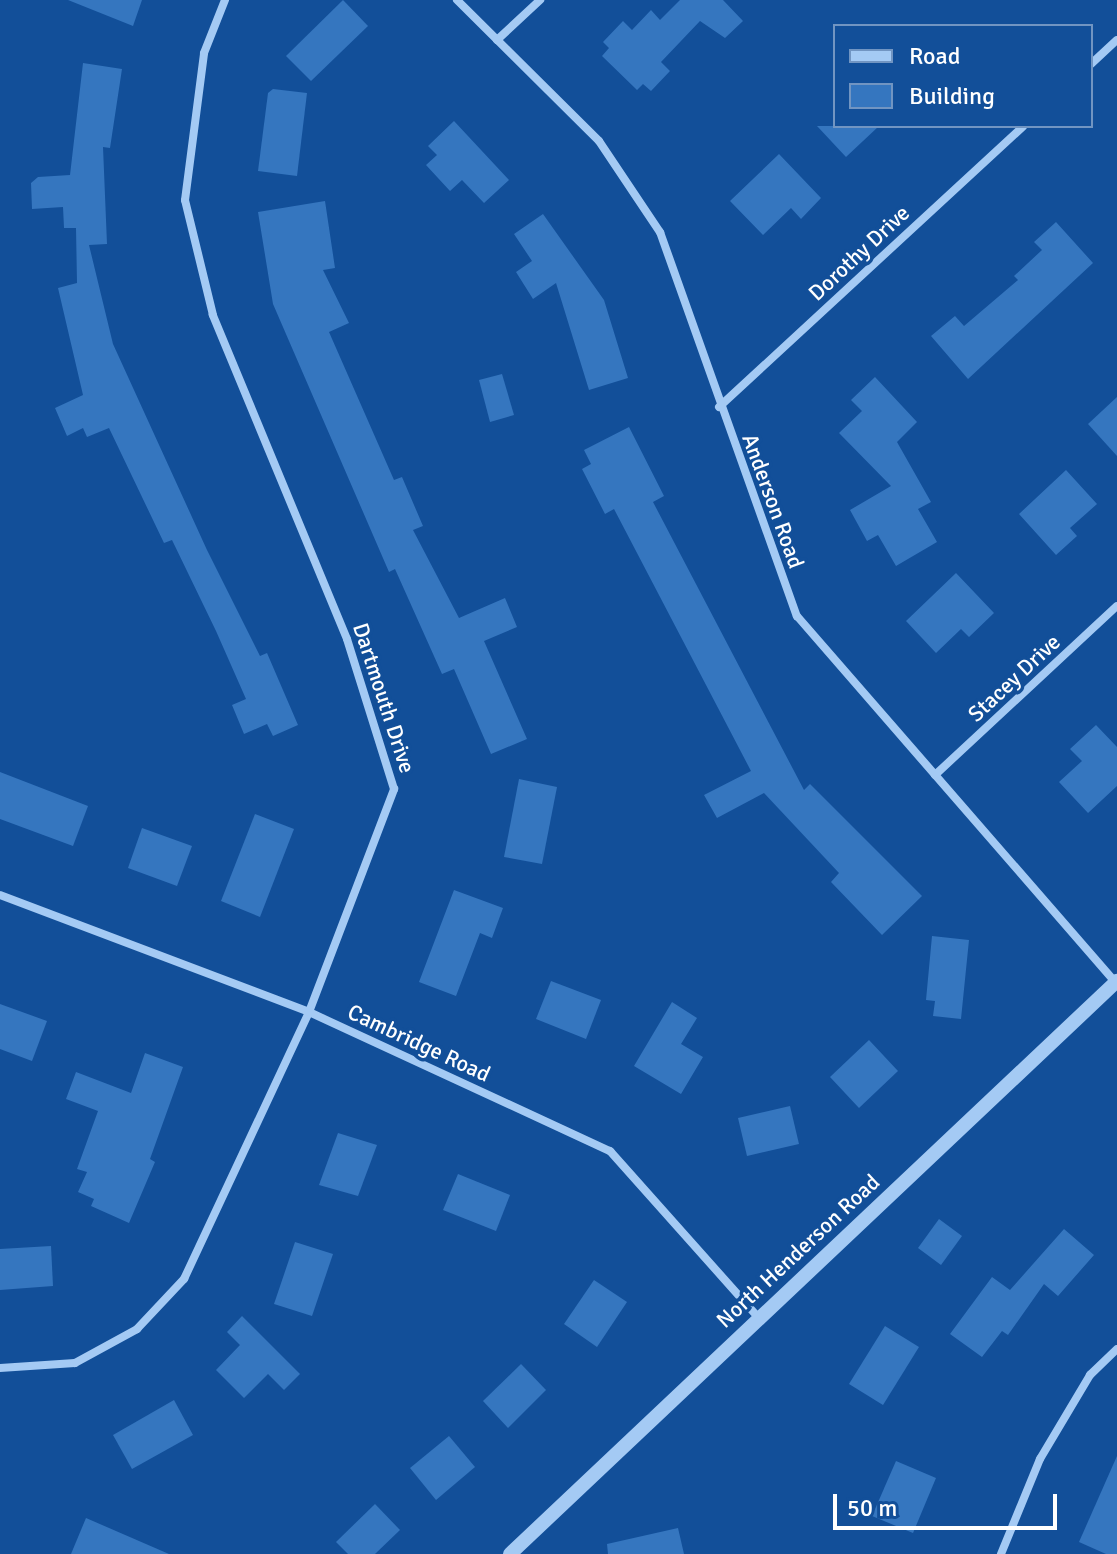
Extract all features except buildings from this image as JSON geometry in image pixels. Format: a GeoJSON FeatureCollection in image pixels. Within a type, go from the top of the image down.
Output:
{"type":"FeatureCollection","features":[{"type":"Feature","properties":{"kind":"street","name":"Dartmouth Drive"},"geometry":{"type":"LineString","coordinates":[[0,1368],[75,1363],[137,1329],[184,1279],[309,1012],[394,789],[347,639],[213,315],[185,200],[204,53],[225,0]]}},
{"type":"Feature","properties":{"kind":"street","name":"Anderson Road"},"geometry":{"type":"LineString","coordinates":[[457,0],[599,141],[660,232],[719,407],[797,616],[1116,981]]}},
{"type":"Feature","properties":{"kind":"street"},"geometry":{"type":"LineString","coordinates":[[497,40],[540,0]]}},
{"type":"Feature","properties":{"kind":"street"},"geometry":{"type":"LineString","coordinates":[[1093,62],[1117,40]]}},
{"type":"Feature","properties":{"kind":"street","name":"Dorothy Drive"},"geometry":{"type":"LineString","coordinates":[[719,407],[1021,128]]}},
{"type":"Feature","properties":{"kind":"street","name":"Stacey Drive"},"geometry":{"type":"LineString","coordinates":[[935,775],[1117,606]]}},
{"type":"Feature","properties":{"kind":"street","name":"Cambridge Road"},"geometry":{"type":"LineString","coordinates":[[0,895],[309,1012],[610,1151],[759,1318]]}},
{"type":"Feature","properties":{"kind":"street","name":"North Henderson Road"},"geometry":{"type":"LineString","coordinates":[[510,1554],[1116,981]]}},
{"type":"Feature","properties":{"kind":"street"},"geometry":{"type":"LineString","coordinates":[[1001,1554],[1040,1459],[1090,1375],[1117,1349]]}}]}
